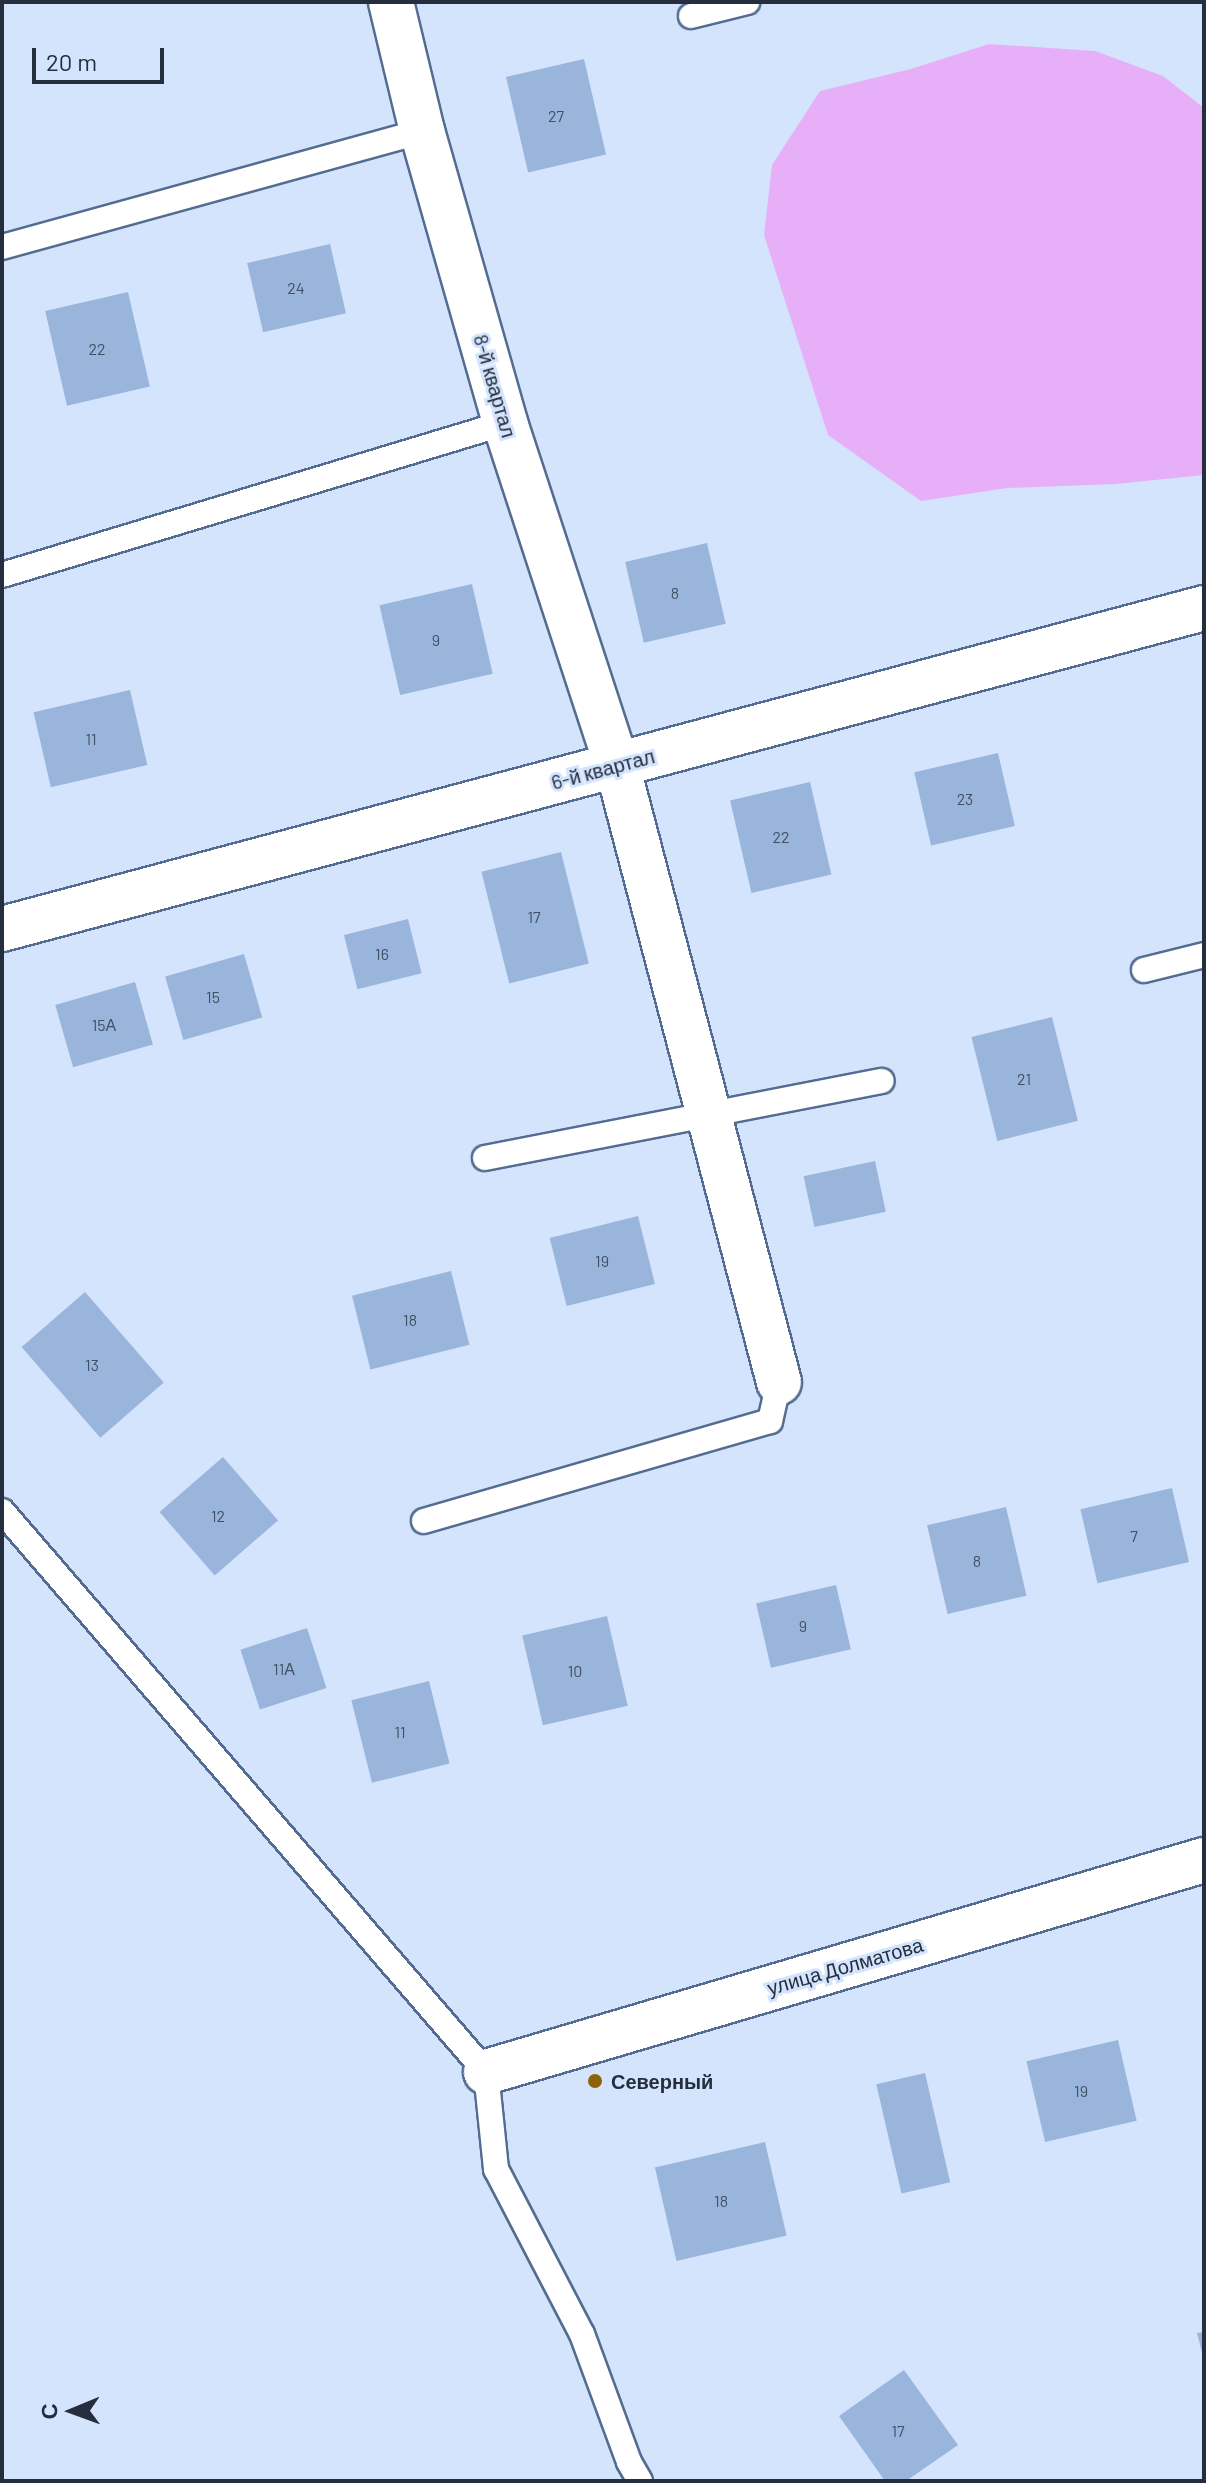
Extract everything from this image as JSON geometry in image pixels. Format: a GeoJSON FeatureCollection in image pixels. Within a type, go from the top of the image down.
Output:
{"type":"FeatureCollection","features":[{"type":"Feature","properties":{"kind":"street","name":"8-й квартал"},"geometry":{"type":"LineString","coordinates":[[391,2],[422,131],[505,423],[617,765],[779,1382]]}},
{"type":"Feature","properties":{"kind":"street","name":"6-й квартал"},"geometry":{"type":"LineString","coordinates":[[2,929],[1204,608]]}},
{"type":"Feature","properties":{"kind":"street","name":"улица Долматова"},"geometry":{"type":"LineString","coordinates":[[486,2072],[1204,1860]]}},
{"type":"Feature","properties":{"kind":"lane"},"geometry":{"type":"LineString","coordinates":[[691,16],[747,2]]}},
{"type":"Feature","properties":{"kind":"lane"},"geometry":{"type":"LineString","coordinates":[[2,247],[422,131]]}},
{"type":"Feature","properties":{"kind":"lane"},"geometry":{"type":"LineString","coordinates":[[2,575],[505,423]]}},
{"type":"Feature","properties":{"kind":"lane"},"geometry":{"type":"LineString","coordinates":[[1144,970],[1204,955]]}},
{"type":"Feature","properties":{"kind":"lane"},"geometry":{"type":"LineString","coordinates":[[485,1158],[882,1081]]}},
{"type":"Feature","properties":{"kind":"lane"},"geometry":{"type":"LineString","coordinates":[[424,1521],[770,1421],[779,1382]]}},
{"type":"Feature","properties":{"kind":"lane"},"geometry":{"type":"LineString","coordinates":[[2,1511],[486,2072],[496,2169],[582,2334],[629,2462],[640,2481]]}},
{"type":"Feature","properties":{"kind":"shaded area"},"geometry":{"type":"Polygon","coordinates":[[[989,44],[1095,51],[1163,76],[1204,108],[1204,475],[1116,484],[1007,488],[921,501],[828,435],[764,235],[772,165],[820,91],[911,69],[989,44]]]}},
{"type":"Feature","properties":{"kind":"building"},"geometry":{"type":"Polygon","coordinates":[[[584,59],[606,154],[528,172],[506,77],[584,59]]]}},
{"type":"Feature","properties":{"kind":"building"},"geometry":{"type":"Polygon","coordinates":[[[330,244],[346,313],[263,332],[247,263],[330,244]]]}},
{"type":"Feature","properties":{"kind":"building"},"geometry":{"type":"Polygon","coordinates":[[[128,292],[150,387],[67,406],[45,311],[128,292]]]}},
{"type":"Feature","properties":{"kind":"building"},"geometry":{"type":"Polygon","coordinates":[[[707,543],[726,624],[644,643],[625,562],[707,543]]]}},
{"type":"Feature","properties":{"kind":"building"},"geometry":{"type":"Polygon","coordinates":[[[472,584],[493,674],[400,695],[379,605],[472,584]]]}},
{"type":"Feature","properties":{"kind":"building"},"geometry":{"type":"Polygon","coordinates":[[[130,690],[147,765],[51,787],[34,712],[130,690]]]}},
{"type":"Feature","properties":{"kind":"building"},"geometry":{"type":"Polygon","coordinates":[[[998,753],[1015,826],[931,845],[914,772],[998,753]]]}},
{"type":"Feature","properties":{"kind":"building"},"geometry":{"type":"Polygon","coordinates":[[[810,782],[831,875],[751,893],[730,800],[810,782]]]}},
{"type":"Feature","properties":{"kind":"building"},"geometry":{"type":"Polygon","coordinates":[[[561,852],[589,964],[509,983],[481,872],[561,852]]]}},
{"type":"Feature","properties":{"kind":"building"},"geometry":{"type":"Polygon","coordinates":[[[408,919],[422,973],[358,989],[344,935],[408,919]]]}},
{"type":"Feature","properties":{"kind":"building"},"geometry":{"type":"Polygon","coordinates":[[[244,954],[262,1017],[183,1040],[165,977],[244,954]]]}},
{"type":"Feature","properties":{"kind":"building"},"geometry":{"type":"Polygon","coordinates":[[[135,982],[153,1044],[73,1067],[55,1005],[135,982]]]}},
{"type":"Feature","properties":{"kind":"building"},"geometry":{"type":"Polygon","coordinates":[[[1052,1017],[1078,1121],[997,1141],[971,1037],[1052,1017]]]}},
{"type":"Feature","properties":{"kind":"building"},"geometry":{"type":"Polygon","coordinates":[[[875,1161],[886,1212],[814,1227],[804,1176],[875,1161]]]}},
{"type":"Feature","properties":{"kind":"building"},"geometry":{"type":"Polygon","coordinates":[[[638,1216],[655,1284],[567,1306],[550,1238],[638,1216]]]}},
{"type":"Feature","properties":{"kind":"building"},"geometry":{"type":"Polygon","coordinates":[[[451,1271],[469,1345],[370,1369],[352,1296],[451,1271]]]}},
{"type":"Feature","properties":{"kind":"building"},"geometry":{"type":"Polygon","coordinates":[[[85,1292],[164,1383],[100,1438],[22,1347],[85,1292]]]}},
{"type":"Feature","properties":{"kind":"building"},"geometry":{"type":"Polygon","coordinates":[[[223,1457],[278,1520],[215,1576],[160,1512],[223,1457]]]}},
{"type":"Feature","properties":{"kind":"building"},"geometry":{"type":"Polygon","coordinates":[[[1172,1488],[1189,1562],[1098,1583],[1080,1509],[1172,1488]]]}},
{"type":"Feature","properties":{"kind":"building"},"geometry":{"type":"Polygon","coordinates":[[[1006,1507],[1026,1596],[948,1614],[927,1525],[1006,1507]]]}},
{"type":"Feature","properties":{"kind":"building"},"geometry":{"type":"Polygon","coordinates":[[[836,1585],[851,1649],[771,1668],[756,1603],[836,1585]]]}},
{"type":"Feature","properties":{"kind":"building"},"geometry":{"type":"Polygon","coordinates":[[[607,1616],[628,1706],[543,1725],[522,1636],[607,1616]]]}},
{"type":"Feature","properties":{"kind":"building"},"geometry":{"type":"Polygon","coordinates":[[[307,1628],[326,1688],[260,1710],[240,1650],[307,1628]]]}},
{"type":"Feature","properties":{"kind":"building"},"geometry":{"type":"Polygon","coordinates":[[[429,1681],[450,1763],[372,1783],[351,1700],[429,1681]]]}},
{"type":"Feature","properties":{"kind":"building"},"geometry":{"type":"Polygon","coordinates":[[[1118,2040],[1137,2121],[1045,2142],[1026,2061],[1118,2040]]]}},
{"type":"Feature","properties":{"kind":"building"},"geometry":{"type":"Polygon","coordinates":[[[925,2073],[950,2182],[901,2193],[876,2084],[925,2073]]]}},
{"type":"Feature","properties":{"kind":"building"},"geometry":{"type":"Polygon","coordinates":[[[765,2142],[787,2236],[676,2261],[655,2167],[765,2142]]]}},
{"type":"Feature","properties":{"kind":"building"},"geometry":{"type":"Polygon","coordinates":[[[1204,2332],[1204,2356],[1203,2356],[1197,2333],[1204,2332]]]}},
{"type":"Feature","properties":{"kind":"building"},"geometry":{"type":"Polygon","coordinates":[[[904,2370],[958,2445],[906,2481],[885,2481],[839,2416],[904,2370]]]}},
{"type":"Feature","properties":{"kind":"place","name":"Северный"},"geometry":{"type":"Point","coordinates":[595,2081]}}]}
